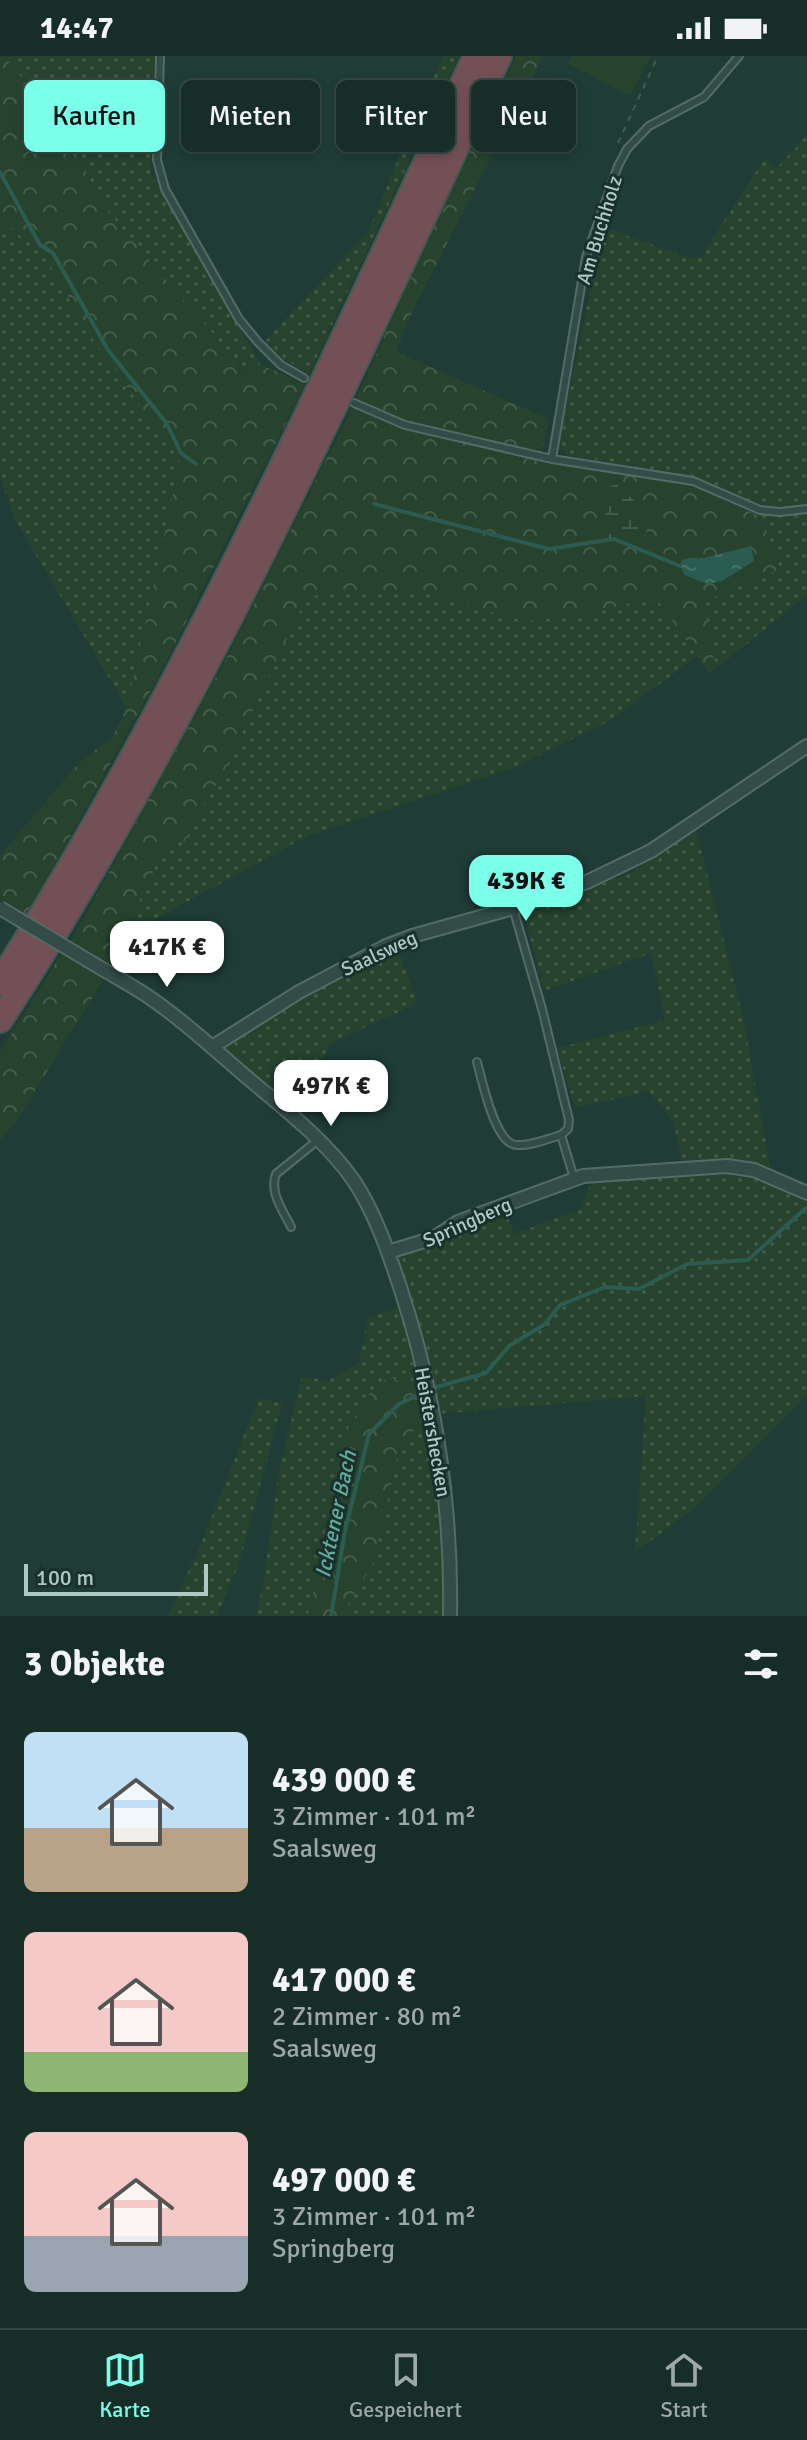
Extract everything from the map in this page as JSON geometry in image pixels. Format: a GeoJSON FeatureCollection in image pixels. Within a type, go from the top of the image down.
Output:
{"type":"FeatureCollection","features":[{"type":"Feature","properties":{"kind":"highway"},"geometry":{"type":"LineString","coordinates":[[0,982],[106,806],[177,672],[319,389],[476,56]]}},
{"type":"Feature","properties":{"kind":"highway"},"geometry":{"type":"LineString","coordinates":[[0,1020],[124,817],[189,696],[336,401],[499,56]]}},
{"type":"Feature","properties":{"kind":"street","name":"Saalsweg"},"geometry":{"type":"LineString","coordinates":[[213,1048],[299,992],[386,946],[587,882],[651,851],[807,746]]}},
{"type":"Feature","properties":{"kind":"street"},"geometry":{"type":"LineString","coordinates":[[0,908],[147,996],[213,1048],[318,1140],[353,1181],[388,1252]]}},
{"type":"Feature","properties":{"kind":"street","name":"Springberg"},"geometry":{"type":"LineString","coordinates":[[388,1252],[434,1238],[458,1222],[574,1178],[595,1174],[727,1166],[754,1170],[807,1193]]}},
{"type":"Feature","properties":{"kind":"street","name":"Heistershecken"},"geometry":{"type":"LineString","coordinates":[[388,1252],[413,1328],[434,1418],[445,1485],[451,1569],[450,1616]]}},
{"type":"Feature","properties":{"kind":"lane"},"geometry":{"type":"LineString","coordinates":[[160,56],[157,160],[165,189],[239,319],[281,365],[304,378]]}},
{"type":"Feature","properties":{"kind":"lane","name":"Am Buchholz"},"geometry":{"type":"LineString","coordinates":[[552,459],[586,257],[618,166],[627,149],[649,126],[704,97],[739,56]]}},
{"type":"Feature","properties":{"kind":"lane"},"geometry":{"type":"LineString","coordinates":[[354,403],[405,425],[552,459],[693,481],[760,510],[780,512],[807,509]]}},
{"type":"Feature","properties":{"kind":"lane"},"geometry":{"type":"LineString","coordinates":[[477,1062],[496,1124],[509,1144],[517,1146],[561,1135],[568,1129],[569,1120],[542,1009],[513,908]]}},
{"type":"Feature","properties":{"kind":"lane"},"geometry":{"type":"LineString","coordinates":[[561,1135],[574,1178]]}},
{"type":"Feature","properties":{"kind":"lane"},"geometry":{"type":"LineString","coordinates":[[291,1227],[278,1202],[274,1179],[276,1174],[318,1140]]}},
{"type":"Feature","properties":{"kind":"path"},"geometry":{"type":"LineString","coordinates":[[618,142],[658,56]]}},
{"type":"Feature","properties":{"kind":"green space"},"geometry":{"type":"Polygon","coordinates":[[[0,56],[5,56],[24,81],[24,152],[75,152],[109,213],[246,373],[260,364],[305,385],[159,676],[27,915],[0,901],[0,856],[74,768],[113,735],[127,708],[180,461],[89,334],[46,257],[0,219],[0,56]]]}},
{"type":"Feature","properties":{"kind":"green space"},"geometry":{"type":"Polygon","coordinates":[[[5,56],[154,56],[153,80],[24,81],[5,56]]]}},
{"type":"Feature","properties":{"kind":"green space"},"geometry":{"type":"Polygon","coordinates":[[[443,56],[459,56],[448,80],[432,80],[443,56]]]}},
{"type":"Feature","properties":{"kind":"green space"},"geometry":{"type":"Polygon","coordinates":[[[516,56],[543,56],[531,80],[504,80],[516,56]]]}},
{"type":"Feature","properties":{"kind":"green space"},"geometry":{"type":"Polygon","coordinates":[[[572,56],[651,56],[630,96],[568,64],[572,56]]]}},
{"type":"Feature","properties":{"kind":"green space"},"geometry":{"type":"Polygon","coordinates":[[[807,135],[807,595],[716,669],[703,602],[776,571],[779,562],[754,503],[696,477],[567,455],[559,443],[603,227],[689,258],[701,257],[765,158],[776,169],[807,135]]]}},
{"type":"Feature","properties":{"kind":"green space"},"geometry":{"type":"Polygon","coordinates":[[[471,150],[494,152],[413,310],[396,352],[549,419],[540,461],[693,486],[761,517],[779,562],[776,571],[703,602],[716,669],[709,673],[660,603],[640,600],[582,616],[524,621],[426,593],[329,589],[305,600],[226,767],[184,842],[168,840],[109,966],[70,943],[227,657],[352,408],[471,150]]]}},
{"type":"Feature","properties":{"kind":"green space"},"geometry":{"type":"Polygon","coordinates":[[[75,152],[152,152],[151,173],[260,364],[247,373],[109,213],[75,152]]]}},
{"type":"Feature","properties":{"kind":"green space"},"geometry":{"type":"Polygon","coordinates":[[[401,152],[414,152],[309,374],[264,342],[368,232],[401,152]]]}},
{"type":"Feature","properties":{"kind":"green space"},"geometry":{"type":"Polygon","coordinates":[[[0,219],[46,257],[89,334],[180,461],[127,708],[15,520],[0,477],[0,219]]]}},
{"type":"Feature","properties":{"kind":"green space"},"geometry":{"type":"Polygon","coordinates":[[[616,484],[640,506],[647,532],[636,548],[614,539],[600,541],[607,521],[599,492],[616,484]]]}},
{"type":"Feature","properties":{"kind":"green space"},"geometry":{"type":"Polygon","coordinates":[[[329,589],[426,593],[524,621],[582,616],[640,600],[660,603],[698,656],[607,722],[511,769],[308,836],[142,926],[129,922],[168,839],[226,767],[305,600],[329,589]]]}},
{"type":"Feature","properties":{"kind":"green space"},"geometry":{"type":"Polygon","coordinates":[[[696,829],[743,1017],[771,1171],[682,1165],[674,1123],[649,1091],[575,1108],[557,1048],[665,1020],[651,953],[544,991],[526,922],[532,909],[631,873],[696,829]]]}},
{"type":"Feature","properties":{"kind":"green space"},"geometry":{"type":"Polygon","coordinates":[[[397,948],[418,1003],[329,1044],[301,1115],[227,1053],[227,1045],[299,1000],[397,948]]]}},
{"type":"Feature","properties":{"kind":"green space"},"geometry":{"type":"Polygon","coordinates":[[[62,953],[105,977],[17,1120],[0,1142],[0,1052],[62,953]]]}},
{"type":"Feature","properties":{"kind":"green space"},"geometry":{"type":"Polygon","coordinates":[[[727,1171],[746,1173],[807,1197],[807,1395],[696,1507],[635,1552],[646,1396],[438,1414],[397,1263],[401,1254],[504,1207],[514,1234],[580,1209],[592,1181],[727,1171]]]}},
{"type":"Feature","properties":{"kind":"green space"},"geometry":{"type":"Polygon","coordinates":[[[404,1306],[422,1389],[407,1377],[348,1429],[308,1616],[254,1616],[258,1610],[265,1571],[279,1470],[302,1376],[328,1381],[359,1362],[368,1317],[404,1306]]]}},
{"type":"Feature","properties":{"kind":"green space"},"geometry":{"type":"Polygon","coordinates":[[[389,1377],[412,1381],[420,1390],[427,1412],[399,1450],[372,1566],[348,1604],[350,1616],[308,1616],[348,1429],[372,1390],[389,1377]]]}},
{"type":"Feature","properties":{"kind":"green space"},"geometry":{"type":"Polygon","coordinates":[[[259,1398],[282,1404],[239,1564],[217,1616],[168,1616],[202,1541],[259,1398]]]}},
{"type":"Feature","properties":{"kind":"green space"},"geometry":{"type":"Polygon","coordinates":[[[427,1412],[441,1514],[445,1616],[350,1616],[348,1604],[372,1566],[399,1450],[427,1412]]]}},
{"type":"Feature","properties":{"kind":"water"},"geometry":{"type":"Polygon","coordinates":[[[751,546],[754,561],[722,581],[707,584],[685,575],[680,566],[682,560],[689,558],[704,558],[751,546]]]}},
{"type":"Feature","properties":{"kind":"waterway"},"geometry":{"type":"LineString","coordinates":[[0,172],[40,245],[53,253],[108,350],[167,424],[181,453],[196,464]]}},
{"type":"Feature","properties":{"kind":"waterway"},"geometry":{"type":"LineString","coordinates":[[374,504],[549,549],[614,539],[680,566]]}},
{"type":"Feature","properties":{"kind":"waterway","name":"Icktener Bach"},"geometry":{"type":"LineString","coordinates":[[433,1388],[486,1373],[509,1346],[545,1324],[560,1305],[605,1287],[639,1289],[687,1264],[748,1260],[807,1207]]}},
{"type":"Feature","properties":{"kind":"waterway","name":"Icktener Bach"},"geometry":{"type":"LineString","coordinates":[[331,1616],[345,1531],[369,1434],[399,1404],[418,1395]]}}]}
